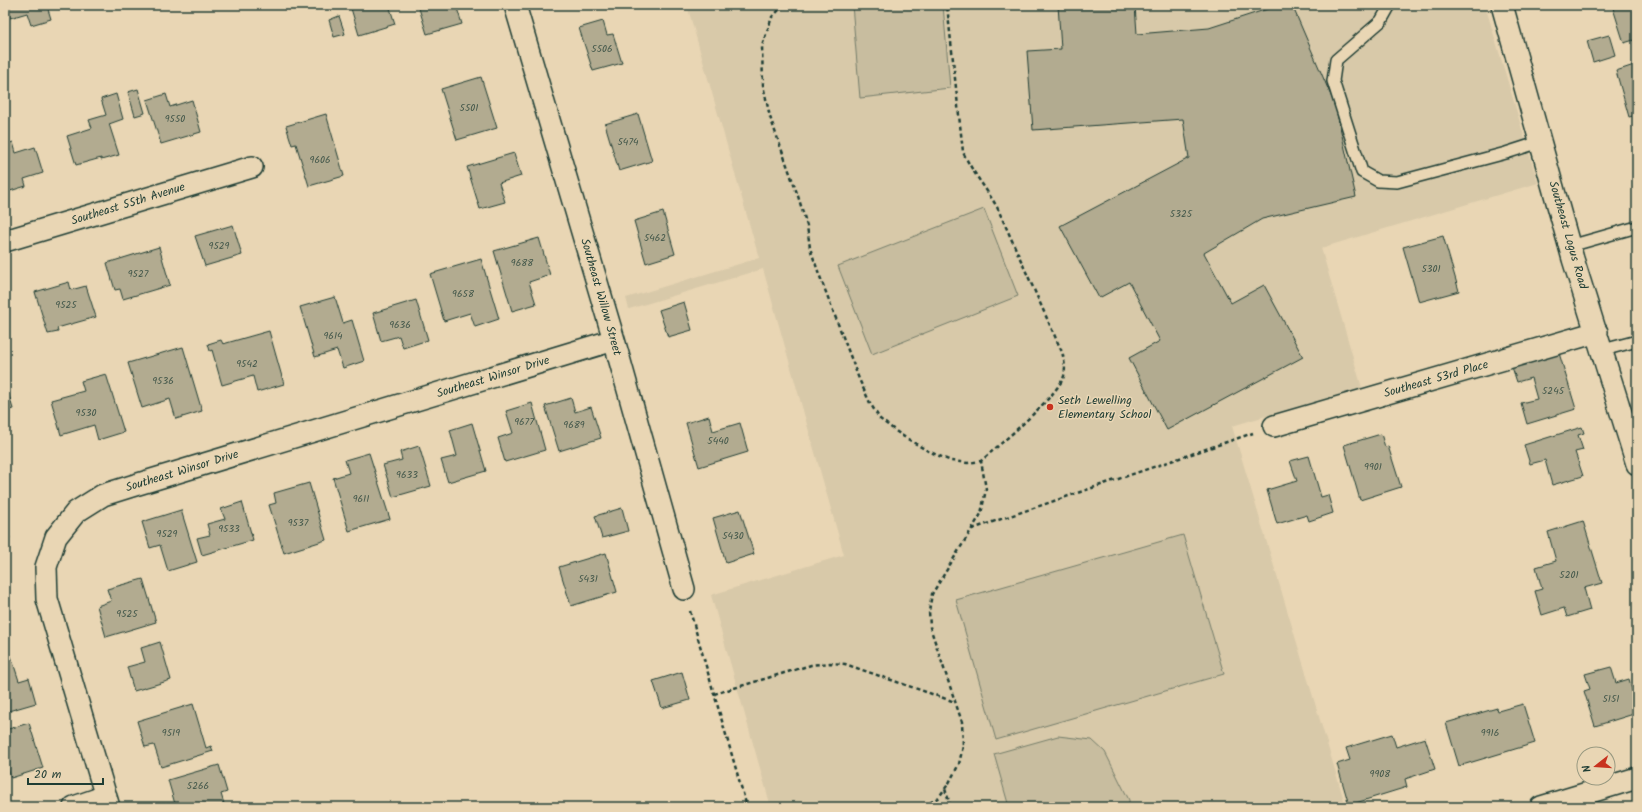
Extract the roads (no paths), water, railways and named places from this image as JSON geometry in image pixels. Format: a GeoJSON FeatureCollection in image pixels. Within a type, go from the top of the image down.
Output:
{"type":"FeatureCollection","features":[{"type":"Feature","properties":{"kind":"street","name":"Southeast Willow Street"},"geometry":{"type":"LineString","coordinates":[[515,5],[614,340],[684,589]]}},
{"type":"Feature","properties":{"kind":"street","name":"Southeast Logus Road"},"geometry":{"type":"LineString","coordinates":[[1502,5],[1570,246],[1637,464]]}},
{"type":"Feature","properties":{"kind":"street","name":"Southeast 55th Avenue"},"geometry":{"type":"LineString","coordinates":[[5,240],[252,167]]}},
{"type":"Feature","properties":{"kind":"street","name":"Southeast Winsor Drive"},"geometry":{"type":"LineString","coordinates":[[74,807],[107,802],[47,599],[46,567],[56,537],[76,512],[103,495],[128,487],[614,340]]}},
{"type":"Feature","properties":{"kind":"street","name":"Southeast 53rd Place"},"geometry":{"type":"LineString","coordinates":[[1274,426],[1600,341]]}},
{"type":"Feature","properties":{"kind":"street"},"geometry":{"type":"LineString","coordinates":[[1540,807],[1637,778]]}},
{"type":"Feature","properties":{"kind":"lane"},"geometry":{"type":"LineString","coordinates":[[1390,5],[1381,21],[1336,60],[1333,81],[1362,172],[1378,181],[1397,182],[1499,155],[1540,142]]}},
{"type":"Feature","properties":{"kind":"lane"},"geometry":{"type":"LineString","coordinates":[[1570,246],[1637,227]]}},
{"type":"Feature","properties":{"kind":"lane"},"geometry":{"type":"LineString","coordinates":[[1600,341],[1637,341]]}},
{"type":"Feature","properties":{"kind":"place","name":"Seth Lewelling Elementary School"},"geometry":{"type":"Point","coordinates":[1050,407]}}]}
